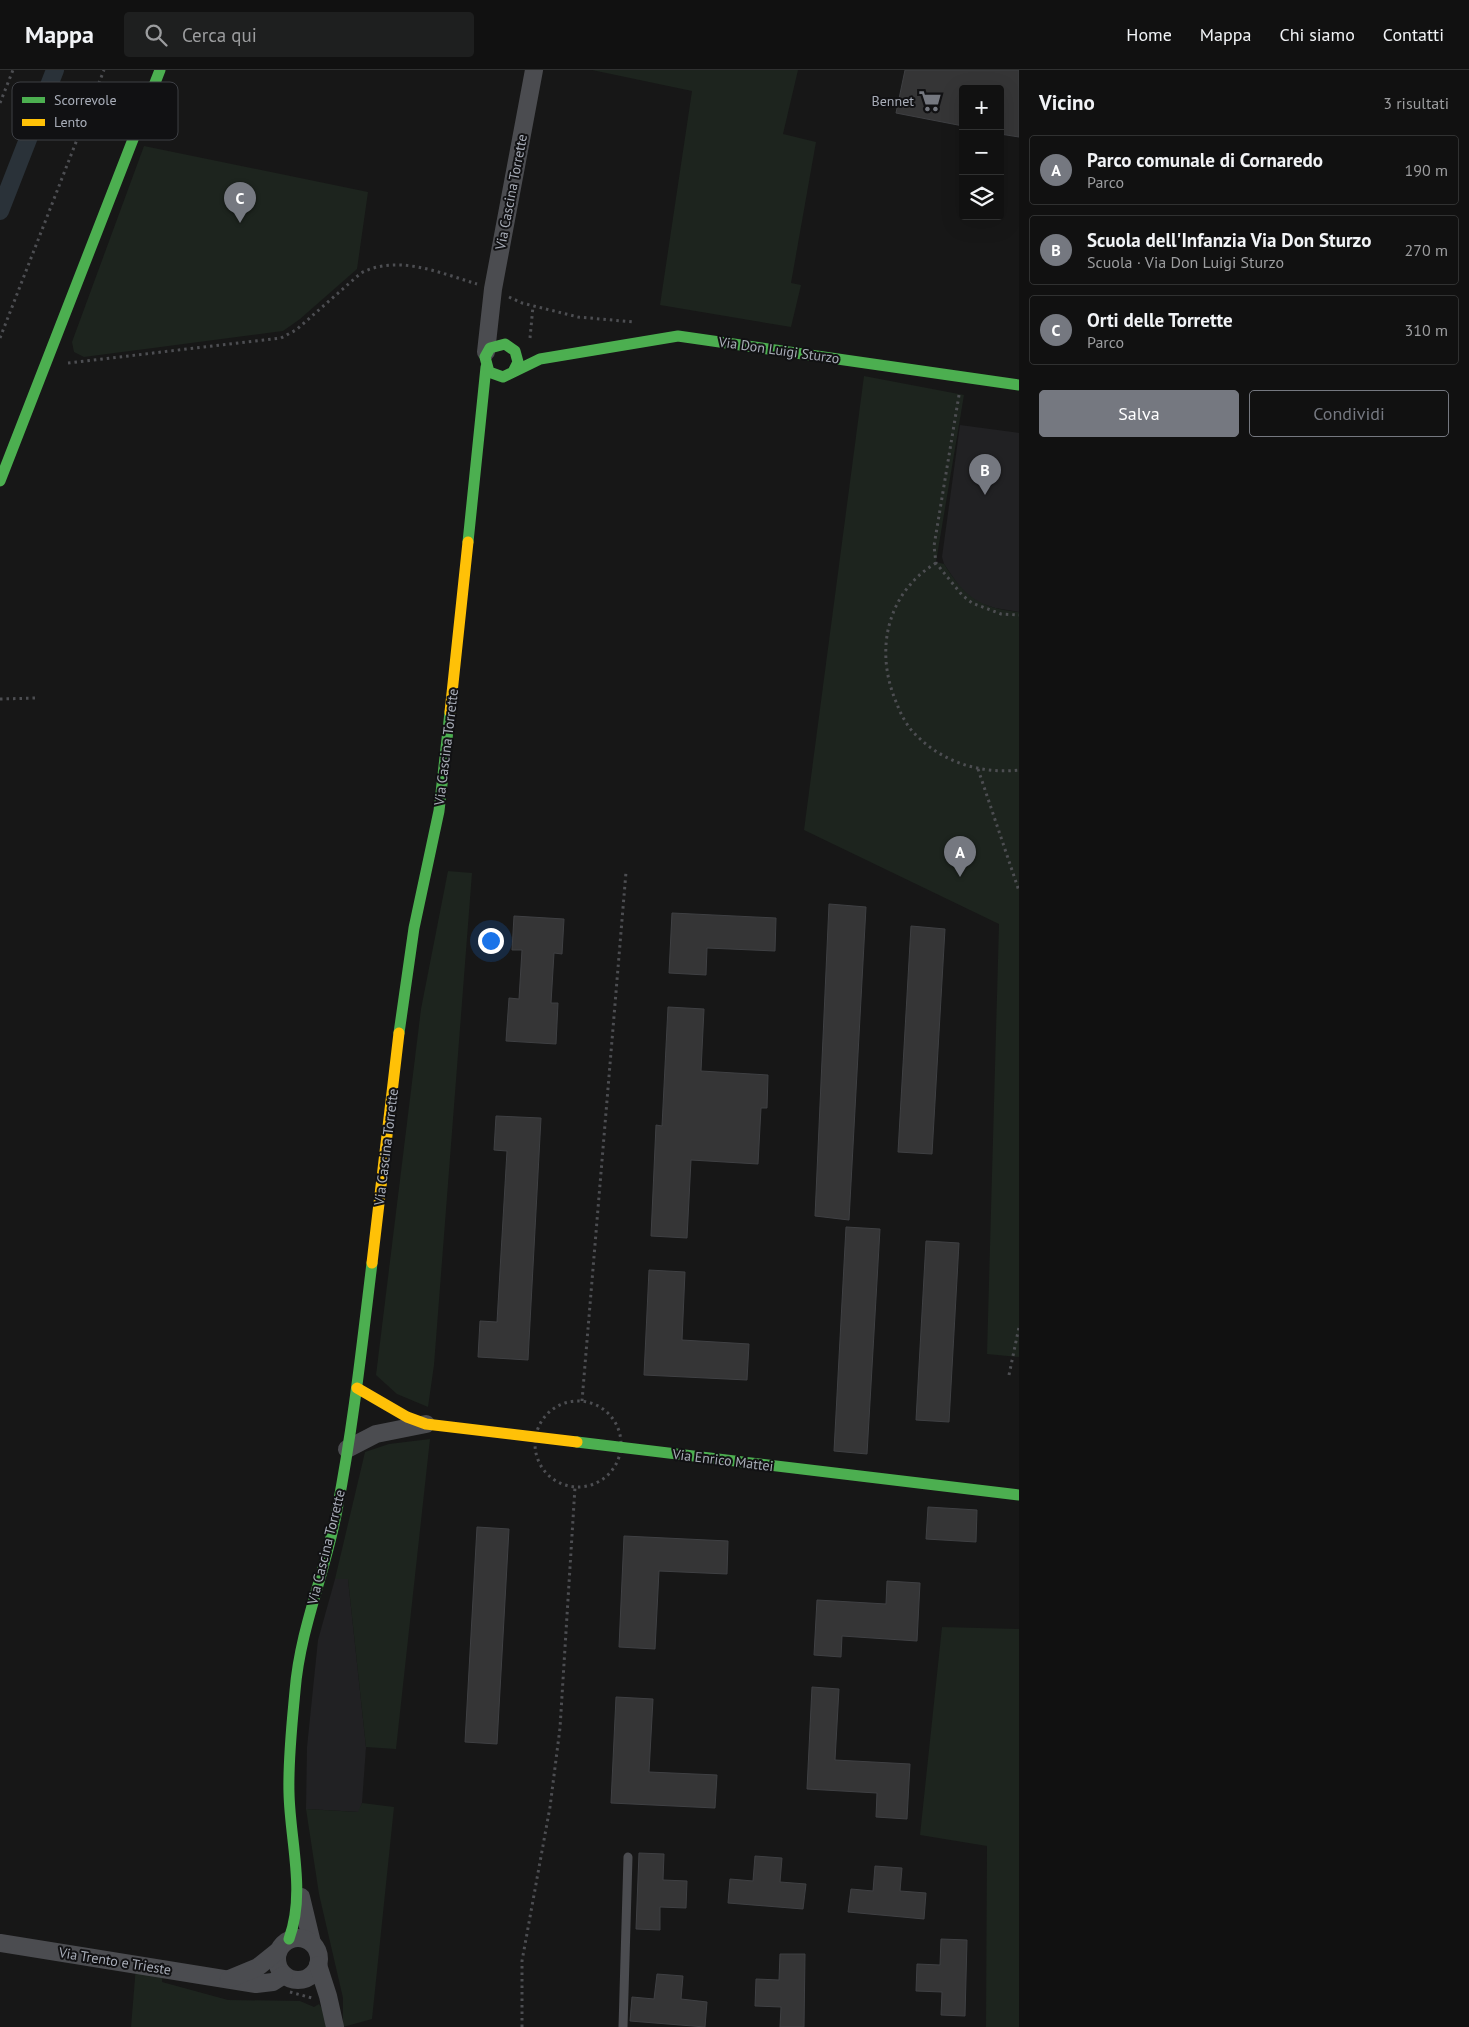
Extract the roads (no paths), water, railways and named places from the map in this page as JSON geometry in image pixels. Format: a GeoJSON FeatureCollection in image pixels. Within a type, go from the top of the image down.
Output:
{"type":"FeatureCollection","features":[{"type":"Feature","properties":{"kind":"street"},"geometry":{"type":"LineString","coordinates":[[155,82],[160,70]]}},
{"type":"Feature","properties":{"kind":"street","name":"Via Cascina Torrette"},"geometry":{"type":"LineString","coordinates":[[312,1943],[297,1881],[289,1792],[295,1689],[304,1635],[337,1512],[357,1388],[414,928],[439,811],[493,289],[534,70]]}},
{"type":"Feature","properties":{"kind":"street"},"geometry":{"type":"LineString","coordinates":[[0,481],[133,140]]}},
{"type":"Feature","properties":{"kind":"street"},"geometry":{"type":"LineString","coordinates":[[490,315],[510,348],[518,362],[508,374],[493,375],[486,360],[494,345],[510,348]]}},
{"type":"Feature","properties":{"kind":"street","name":"Via Don Luigi Sturzo"},"geometry":{"type":"LineString","coordinates":[[508,374],[540,359],[678,336],[1019,385]]}},
{"type":"Feature","properties":{"kind":"street","name":"Via Don Luigi Sturzo"},"geometry":{"type":"LineString","coordinates":[[510,348],[540,359]]}},
{"type":"Feature","properties":{"kind":"street","name":"Via Cascina Torrette"},"geometry":{"type":"LineString","coordinates":[[481,411],[508,374]]}},
{"type":"Feature","properties":{"kind":"street","name":"Via Enrico Mattei"},"geometry":{"type":"LineString","coordinates":[[357,1388],[391,1409],[426,1424],[1019,1494]]}},
{"type":"Feature","properties":{"kind":"street","name":"Via Enrico Mattei"},"geometry":{"type":"LineString","coordinates":[[347,1449],[376,1434],[426,1424]]}},
{"type":"Feature","properties":{"kind":"street","name":"Via Cascina Torrette"},"geometry":{"type":"LineString","coordinates":[[284,1945],[294,1925],[297,1881]]}},
{"type":"Feature","properties":{"kind":"street"},"geometry":{"type":"LineString","coordinates":[[318,1965],[315,1971],[304,1979],[297,1980],[284,1975],[277,1964],[284,1945],[301,1938],[312,1943],[318,1953],[318,1965],[333,2018]]}},
{"type":"Feature","properties":{"kind":"street","name":"Via Trento e Trieste"},"geometry":{"type":"LineString","coordinates":[[0,1943],[264,1983],[273,1982],[284,1975]]}},
{"type":"Feature","properties":{"kind":"street","name":"Via Trento e Trieste"},"geometry":{"type":"LineString","coordinates":[[229,1979],[258,1968],[284,1945]]}},
{"type":"Feature","properties":{"kind":"street"},"geometry":{"type":"LineString","coordinates":[[304,1979],[333,2018]]}},
{"type":"Feature","properties":{"kind":"lane"},"geometry":{"type":"LineString","coordinates":[[624,2027],[628,1857]]}},
{"type":"Feature","properties":{"kind":"waterway"},"geometry":{"type":"LineString","coordinates":[[50,82],[55,70]]}},
{"type":"Feature","properties":{"kind":"waterway"},"geometry":{"type":"LineString","coordinates":[[0,211],[28,140]]}},
{"type":"Feature","properties":{"kind":"place","name":"Bennet"},"geometry":{"type":"Point","coordinates":[930,101]}},
{"type":"Feature","properties":{"kind":"place","name":"Orti delle Torrette"},"geometry":{"type":"Point","coordinates":[240,223]}},
{"type":"Feature","properties":{"kind":"place","name":"Scuola dell'Infanzia Via Don Sturzo"},"geometry":{"type":"Point","coordinates":[985,495]}},
{"type":"Feature","properties":{"kind":"place","name":"Parco comunale di Cornaredo"},"geometry":{"type":"Point","coordinates":[960,877]}}]}
